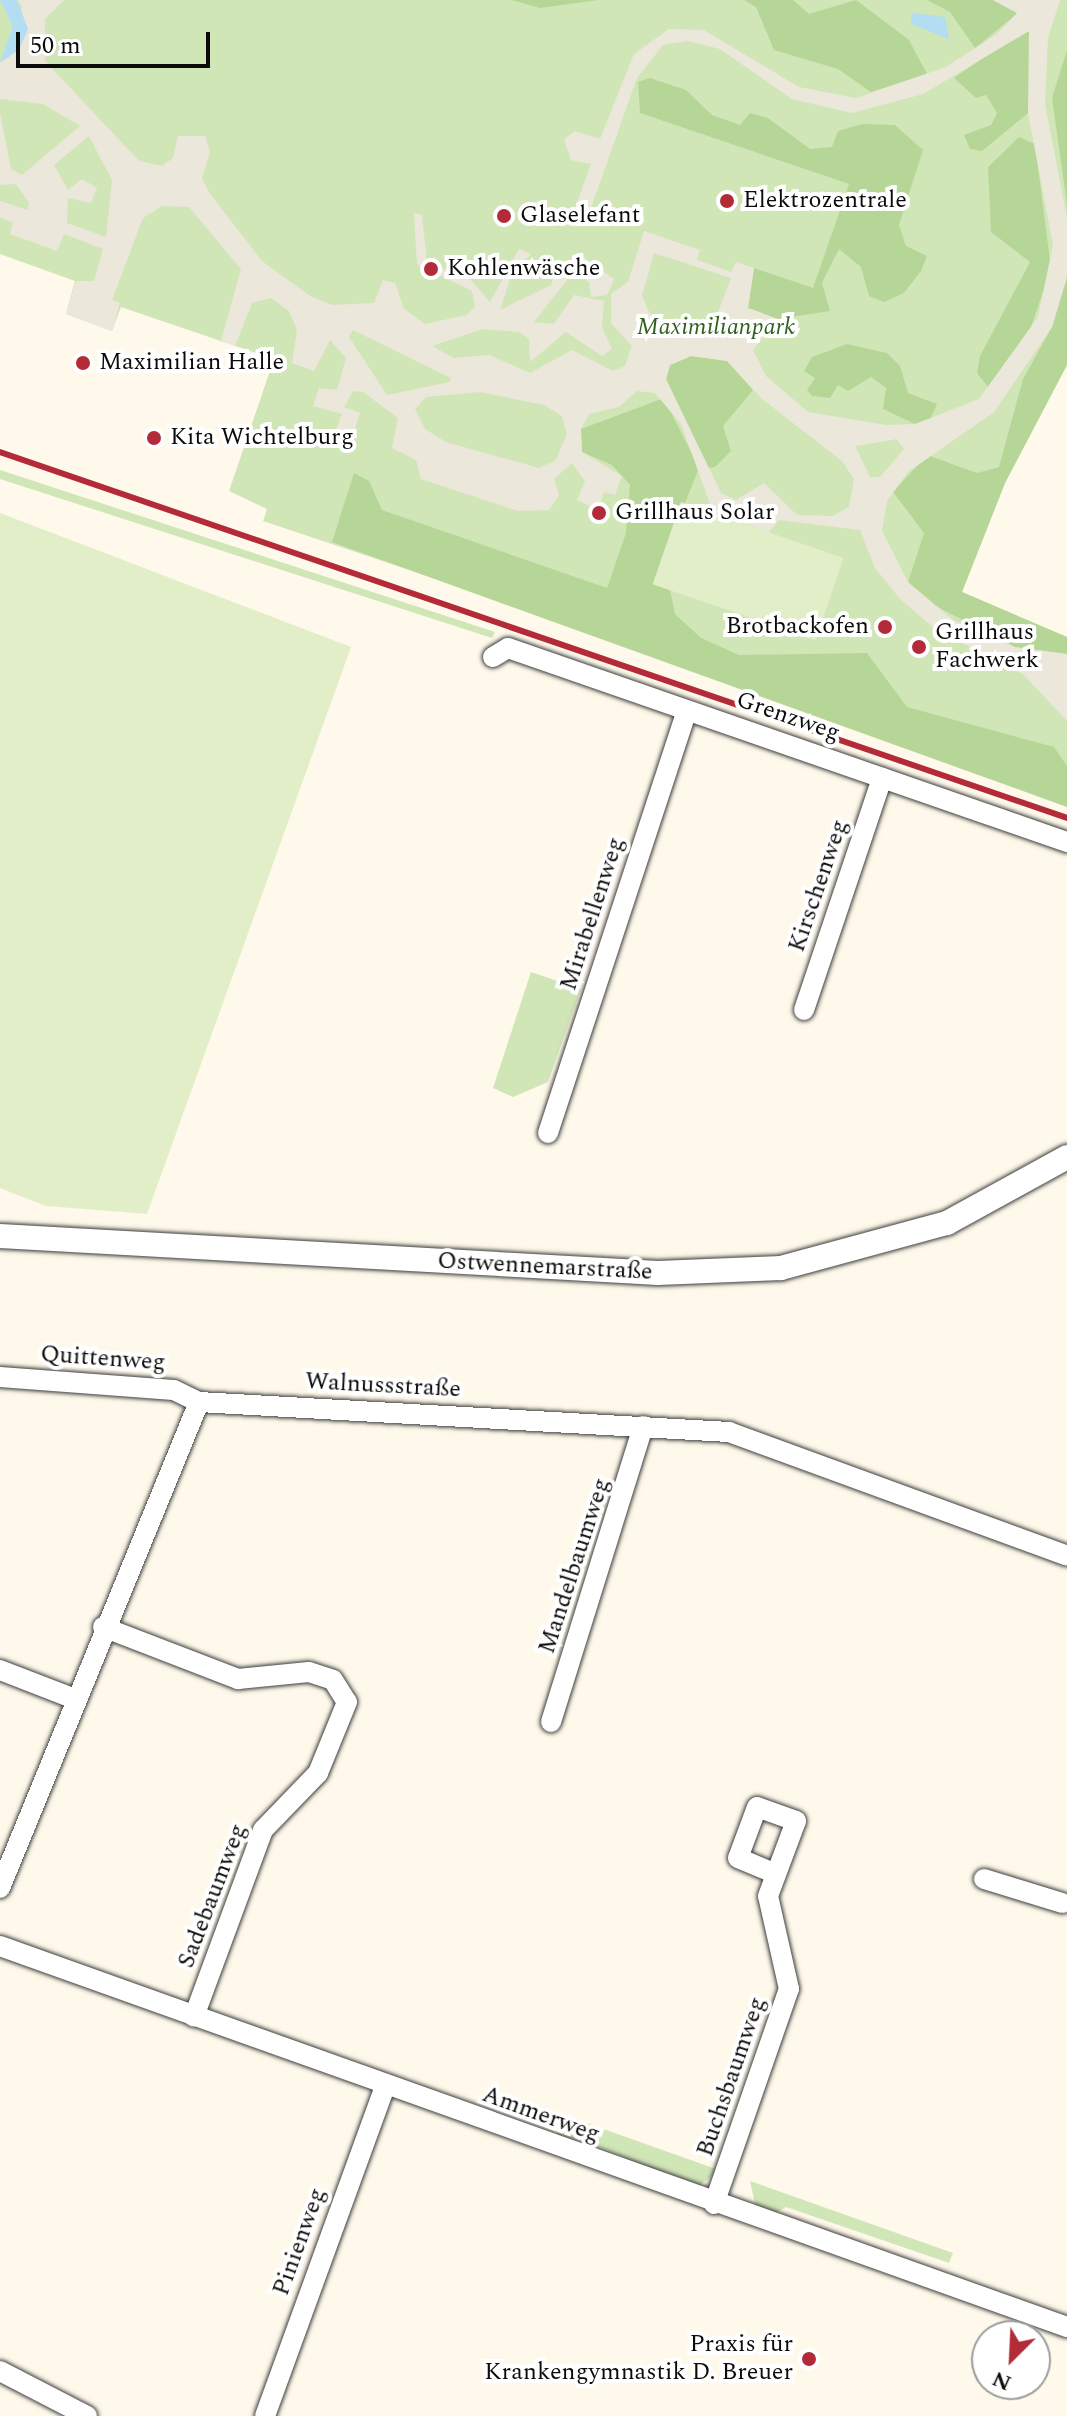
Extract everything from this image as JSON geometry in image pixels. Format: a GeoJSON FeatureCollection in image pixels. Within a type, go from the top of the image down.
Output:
{"type":"FeatureCollection","features":[{"type":"Feature","properties":{"kind":"street","name":"Grenzweg"},"geometry":{"type":"LineString","coordinates":[[493,657],[508,648],[1067,842]]}},
{"type":"Feature","properties":{"kind":"street","name":"Mirabellenweg"},"geometry":{"type":"LineString","coordinates":[[548,1133],[687,711]]}},
{"type":"Feature","properties":{"kind":"street","name":"Kirschenweg"},"geometry":{"type":"LineString","coordinates":[[804,1010],[882,778]]}},
{"type":"Feature","properties":{"kind":"street","name":"Ostwennemarstraße"},"geometry":{"type":"LineString","coordinates":[[0,1236],[658,1273],[781,1268],[947,1223],[1067,1157]]}},
{"type":"Feature","properties":{"kind":"street","name":"Quittenweg"},"geometry":{"type":"LineString","coordinates":[[0,1377],[174,1390],[199,1402]]}},
{"type":"Feature","properties":{"kind":"street","name":"Walnussstraße"},"geometry":{"type":"LineString","coordinates":[[199,1402],[729,1432],[1067,1556]]}},
{"type":"Feature","properties":{"kind":"street"},"geometry":{"type":"LineString","coordinates":[[0,1888],[103,1627],[199,1402]]}},
{"type":"Feature","properties":{"kind":"street","name":"Mandelbaumweg"},"geometry":{"type":"LineString","coordinates":[[551,1722],[643,1426]]}},
{"type":"Feature","properties":{"kind":"street","name":"Sadebaumweg"},"geometry":{"type":"LineString","coordinates":[[103,1627],[238,1679],[309,1672],[333,1680],[347,1702],[318,1773],[263,1830],[194,2017]]}},
{"type":"Feature","properties":{"kind":"street"},"geometry":{"type":"LineString","coordinates":[[0,1670],[75,1699]]}},
{"type":"Feature","properties":{"kind":"street","name":"Buchsbaumweg"},"geometry":{"type":"LineString","coordinates":[[714,2204],[789,1989],[769,1917],[776,1874]]}},
{"type":"Feature","properties":{"kind":"street"},"geometry":{"type":"LineString","coordinates":[[984,1879],[1065,1899]]}},
{"type":"Feature","properties":{"kind":"street","name":"Ammerweg"},"geometry":{"type":"LineString","coordinates":[[0,1946],[385,2087],[1067,2327]]}},
{"type":"Feature","properties":{"kind":"street","name":"Pinienweg"},"geometry":{"type":"LineString","coordinates":[[265,2416],[385,2087]]}},
{"type":"Feature","properties":{"kind":"street"},"geometry":{"type":"LineString","coordinates":[[0,2371],[87,2416]]}},
{"type":"Feature","properties":{"kind":"green space","name":"Maximilianpark"},"geometry":{"type":"Polygon","coordinates":[[[0,0],[1067,0],[1067,365],[1005,483],[962,592],[1067,637],[1067,770],[541,614],[263,521],[267,509],[229,491],[274,359],[121,307],[112,331],[66,314],[75,281],[0,254],[0,0]]]}},
{"type":"Feature","properties":{"kind":"green space"},"geometry":{"type":"Polygon","coordinates":[[[512,0],[598,0],[540,8],[512,0]]]}},
{"type":"Feature","properties":{"kind":"green space"},"geometry":{"type":"Polygon","coordinates":[[[744,0],[793,0],[809,14],[856,0],[909,40],[927,74],[871,92],[838,69],[774,50],[756,7],[744,0]]]}},
{"type":"Feature","properties":{"kind":"green space"},"geometry":{"type":"Polygon","coordinates":[[[927,0],[993,0],[1018,13],[975,48],[950,12],[927,0]]]}},
{"type":"Feature","properties":{"kind":"green space"},"geometry":{"type":"Polygon","coordinates":[[[1025,29],[1033,35],[1028,113],[982,151],[970,149],[964,135],[991,125],[997,113],[986,95],[976,98],[954,78],[1025,29]]]}},
{"type":"Feature","properties":{"kind":"green space"},"geometry":{"type":"Polygon","coordinates":[[[1067,50],[1067,205],[1052,98],[1067,50]]]}},
{"type":"Feature","properties":{"kind":"green space"},"geometry":{"type":"Polygon","coordinates":[[[650,78],[686,90],[712,115],[740,125],[750,113],[768,118],[810,149],[832,147],[838,131],[862,124],[895,125],[923,150],[899,225],[906,246],[927,256],[921,271],[904,293],[884,302],[869,296],[861,267],[839,249],[822,283],[830,311],[778,319],[748,308],[754,268],[813,288],[849,184],[640,113],[638,82],[650,78]]]}},
{"type":"Feature","properties":{"kind":"green space"},"geometry":{"type":"Polygon","coordinates":[[[1019,137],[1035,144],[1051,268],[1026,342],[989,388],[977,373],[980,356],[1030,262],[991,232],[988,167],[1019,137]]]}},
{"type":"Feature","properties":{"kind":"green space"},"geometry":{"type":"Polygon","coordinates":[[[1067,277],[1067,365],[1005,483],[962,592],[1067,637],[1067,654],[1015,647],[926,601],[908,582],[924,533],[893,492],[927,455],[977,473],[999,467],[1023,379],[1052,327],[1067,277]]]}},
{"type":"Feature","properties":{"kind":"green space"},"geometry":{"type":"Polygon","coordinates":[[[847,344],[887,353],[900,366],[908,393],[937,404],[930,420],[915,424],[883,409],[886,388],[871,377],[848,391],[838,385],[830,398],[812,396],[807,390],[815,378],[804,371],[812,357],[847,344]]]}},
{"type":"Feature","properties":{"kind":"green space"},"geometry":{"type":"Polygon","coordinates":[[[691,356],[727,361],[753,390],[723,426],[731,451],[715,467],[707,468],[666,379],[670,365],[691,356]]]}},
{"type":"Feature","properties":{"kind":"green space"},"geometry":{"type":"Polygon","coordinates":[[[664,398],[699,468],[653,584],[670,590],[675,614],[701,638],[739,655],[867,653],[907,707],[1054,747],[1067,766],[1067,807],[332,542],[354,473],[369,481],[382,510],[607,588],[626,533],[630,485],[612,465],[582,452],[581,429],[664,398]]]}},
{"type":"Feature","properties":{"kind":"green space"},"geometry":{"type":"Polygon","coordinates":[[[0,470],[495,632],[492,638],[0,479],[0,470]]]}},
{"type":"Feature","properties":{"kind":"green space"},"geometry":{"type":"Polygon","coordinates":[[[681,502],[844,558],[815,640],[653,584],[681,502]]]}},
{"type":"Feature","properties":{"kind":"green space"},"geometry":{"type":"Polygon","coordinates":[[[0,513],[351,647],[147,1214],[46,1206],[0,1188],[0,513]]]}},
{"type":"Feature","properties":{"kind":"green space"},"geometry":{"type":"Polygon","coordinates":[[[531,972],[581,989],[548,1082],[513,1097],[493,1088],[531,972]]]}},
{"type":"Feature","properties":{"kind":"green space"},"geometry":{"type":"Polygon","coordinates":[[[564,2115],[716,2169],[714,2175],[697,2187],[580,2139],[554,2144],[564,2115]]]}},
{"type":"Feature","properties":{"kind":"green space"},"geometry":{"type":"Polygon","coordinates":[[[750,2181],[953,2253],[949,2263],[786,2207],[773,2214],[756,2208],[750,2181]]]}},
{"type":"Feature","properties":{"kind":"shaded area"},"geometry":{"type":"Polygon","coordinates":[[[17,0],[64,0],[45,19],[45,61],[139,161],[162,166],[173,158],[178,136],[205,136],[210,152],[202,178],[210,194],[262,261],[310,296],[332,305],[374,303],[383,280],[395,283],[404,309],[425,324],[467,315],[475,307],[472,291],[417,264],[414,213],[422,215],[427,262],[471,280],[490,302],[519,249],[531,254],[512,273],[500,310],[551,285],[557,266],[582,256],[614,279],[607,295],[591,297],[589,282],[573,272],[534,322],[554,324],[574,295],[604,301],[602,327],[612,349],[602,356],[566,332],[530,362],[529,339],[519,332],[483,329],[432,346],[454,358],[489,355],[530,373],[572,350],[613,371],[625,366],[632,346],[611,323],[611,294],[628,282],[644,231],[700,250],[697,260],[731,272],[736,262],[754,268],[748,308],[778,319],[753,350],[766,376],[808,412],[886,425],[915,424],[979,399],[1038,317],[1053,245],[1028,113],[1029,31],[923,94],[852,113],[792,99],[720,49],[688,41],[663,45],[637,78],[586,222],[574,211],[591,164],[571,160],[564,139],[575,131],[600,139],[634,54],[669,29],[704,30],[799,87],[856,98],[946,67],[997,34],[1017,13],[993,0],[1060,0],[1048,38],[1045,104],[1067,218],[1067,277],[1052,327],[994,412],[908,472],[887,501],[882,531],[908,582],[953,620],[1015,647],[1067,654],[1067,721],[1023,674],[934,628],[900,599],[875,568],[860,530],[779,520],[769,532],[713,512],[681,424],[655,393],[637,391],[619,407],[589,414],[581,429],[582,452],[622,476],[615,495],[604,492],[598,510],[577,500],[585,481],[572,463],[554,479],[559,495],[549,510],[518,511],[421,479],[416,460],[392,448],[398,418],[363,392],[353,391],[344,407],[360,413],[352,437],[335,432],[342,414],[313,406],[319,388],[337,390],[346,358],[330,340],[314,371],[292,363],[297,330],[289,311],[271,298],[252,303],[235,346],[221,341],[241,269],[189,207],[162,206],[143,218],[112,300],[120,303],[112,331],[66,314],[76,281],[94,281],[103,249],[64,234],[57,251],[10,234],[13,223],[0,217],[0,201],[28,210],[29,203],[16,184],[0,185],[0,113],[11,169],[22,175],[80,126],[43,104],[0,99],[0,62],[10,57],[22,6],[17,0]],[[89,136],[54,165],[68,190],[82,179],[97,188],[91,203],[68,198],[67,223],[106,237],[112,180],[89,136]],[[654,253],[642,296],[654,323],[691,334],[714,323],[731,278],[654,253]],[[353,330],[349,337],[387,395],[450,382],[451,378],[353,330]],[[691,356],[670,365],[666,379],[721,493],[736,500],[764,483],[797,515],[832,516],[849,507],[854,479],[842,461],[762,399],[727,361],[691,356]],[[480,392],[426,397],[415,409],[425,429],[446,442],[539,468],[556,460],[567,434],[562,416],[544,405],[480,392]],[[897,439],[855,446],[870,477],[880,477],[904,449],[897,439]]]}},
{"type":"Feature","properties":{"kind":"water"},"geometry":{"type":"Polygon","coordinates":[[[0,0],[17,0],[28,29],[19,50],[0,62],[13,26],[0,0]]]}},
{"type":"Feature","properties":{"kind":"water"},"geometry":{"type":"Polygon","coordinates":[[[912,13],[945,17],[949,39],[911,24],[912,13]]]}},
{"type":"Feature","properties":{"kind":"railway"},"geometry":{"type":"LineString","coordinates":[[0,452],[1067,818]]}},
{"type":"Feature","properties":{"kind":"place","name":"Elektrozentrale"},"geometry":{"type":"Point","coordinates":[727,201]}},
{"type":"Feature","properties":{"kind":"place","name":"Glaselefant"},"geometry":{"type":"Point","coordinates":[504,216]}},
{"type":"Feature","properties":{"kind":"place","name":"Kohlenwäsche"},"geometry":{"type":"Point","coordinates":[431,269]}},
{"type":"Feature","properties":{"kind":"place","name":"Maximilian Halle"},"geometry":{"type":"Point","coordinates":[83,363]}},
{"type":"Feature","properties":{"kind":"place","name":"Kita Wichtelburg"},"geometry":{"type":"Point","coordinates":[154,438]}},
{"type":"Feature","properties":{"kind":"place","name":"Grillhaus Solar"},"geometry":{"type":"Point","coordinates":[599,513]}},
{"type":"Feature","properties":{"kind":"place","name":"Brotbackofen"},"geometry":{"type":"Point","coordinates":[885,627]}},
{"type":"Feature","properties":{"kind":"place","name":"Grillhaus Fachwerk"},"geometry":{"type":"Point","coordinates":[919,647]}},
{"type":"Feature","properties":{"kind":"place","name":"Praxis für Krankengymnastik D. Breuer"},"geometry":{"type":"Point","coordinates":[809,2359]}}]}
